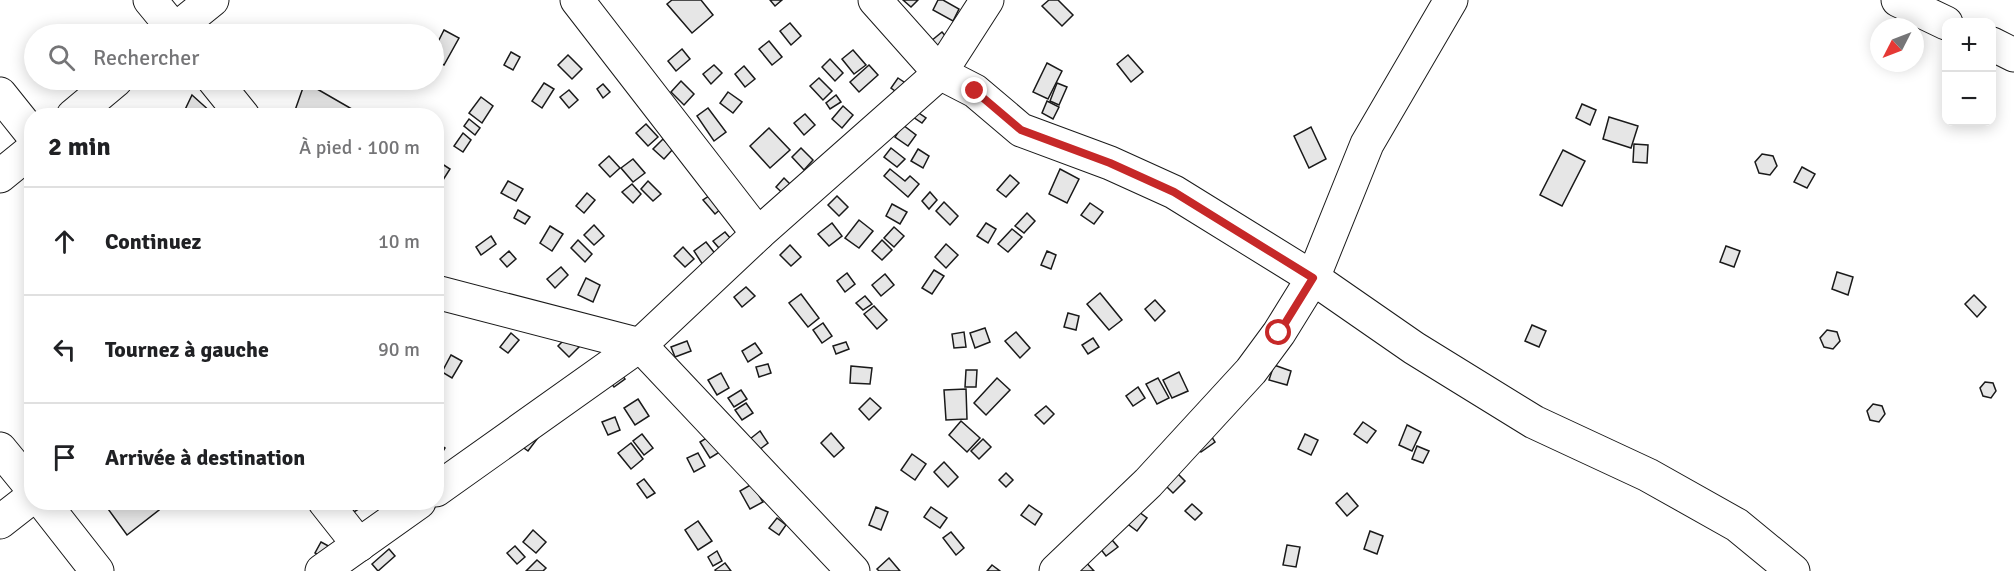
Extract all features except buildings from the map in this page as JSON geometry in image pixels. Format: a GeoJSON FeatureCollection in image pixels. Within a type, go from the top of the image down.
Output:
{"type":"FeatureCollection","features":[{"type":"Feature","properties":{"kind":"street"},"geometry":{"type":"LineString","coordinates":[[150,0],[167,24]]}},
{"type":"Feature","properties":{"kind":"street"},"geometry":{"type":"LineString","coordinates":[[184,24],[212,0]]}},
{"type":"Feature","properties":{"kind":"street"},"geometry":{"type":"LineString","coordinates":[[577,0],[758,234]]}},
{"type":"Feature","properties":{"kind":"street"},"geometry":{"type":"LineString","coordinates":[[875,0],[940,73],[975,91],[1021,130],[1110,163],[1174,192],[1313,278],[1414,348],[1534,422],[1648,475],[1737,525],[1793,571]]}},
{"type":"Feature","properties":{"kind":"street"},"geometry":{"type":"LineString","coordinates":[[444,484],[640,345],[758,234],[940,73],[987,0]]}},
{"type":"Feature","properties":{"kind":"street"},"geometry":{"type":"LineString","coordinates":[[1056,571],[1148,483],[1251,372],[1279,333],[1313,278],[1368,144],[1451,0]]}},
{"type":"Feature","properties":{"kind":"street"},"geometry":{"type":"LineString","coordinates":[[1898,0],[1942,21]]}},
{"type":"Feature","properties":{"kind":"street"},"geometry":{"type":"LineString","coordinates":[[1996,46],[2014,55]]}},
{"type":"Feature","properties":{"kind":"street"},"geometry":{"type":"LineString","coordinates":[[83,108],[104,90]]}},
{"type":"Feature","properties":{"kind":"street"},"geometry":{"type":"LineString","coordinates":[[222,90],[237,108]]}},
{"type":"Feature","properties":{"kind":"street"},"geometry":{"type":"LineString","coordinates":[[0,94],[24,124]]}},
{"type":"Feature","properties":{"kind":"street"},"geometry":{"type":"LineString","coordinates":[[0,176],[24,156]]}},
{"type":"Feature","properties":{"kind":"street"},"geometry":{"type":"LineString","coordinates":[[444,294],[640,345],[853,571]]}},
{"type":"Feature","properties":{"kind":"street"},"geometry":{"type":"LineString","coordinates":[[0,449],[24,478]]}},
{"type":"Feature","properties":{"kind":"street"},"geometry":{"type":"LineString","coordinates":[[0,522],[24,503]]}},
{"type":"Feature","properties":{"kind":"street"},"geometry":{"type":"LineString","coordinates":[[49,510],[97,571]]}},
{"type":"Feature","properties":{"kind":"street"},"geometry":{"type":"LineString","coordinates":[[331,510],[359,545]]}},
{"type":"Feature","properties":{"kind":"street"},"geometry":{"type":"LineString","coordinates":[[322,571],[408,510]]}},
{"type":"Feature","properties":{"kind":"route"},"geometry":{"type":"LineString","coordinates":[[975,91],[1021,130],[1110,163],[1174,192],[1313,278],[1279,333]]}}]}
